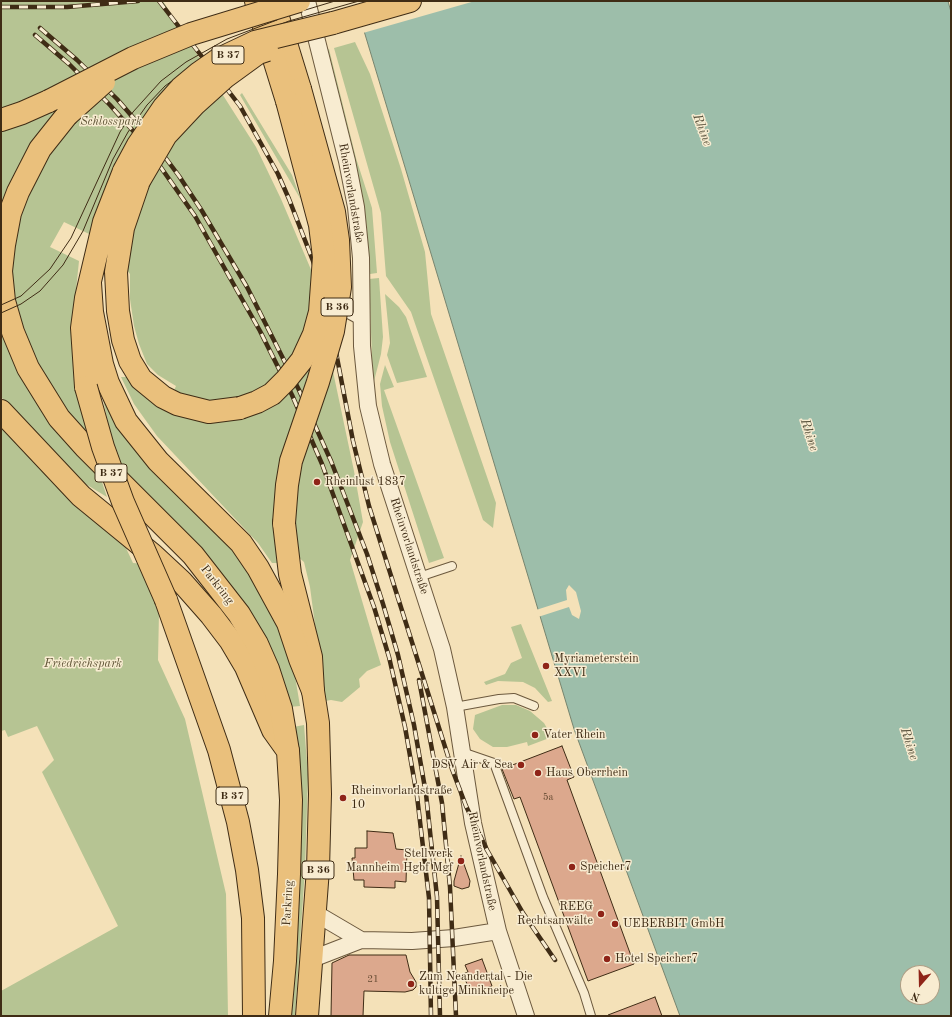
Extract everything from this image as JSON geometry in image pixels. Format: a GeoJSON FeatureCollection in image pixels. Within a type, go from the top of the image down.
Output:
{"type":"FeatureCollection","features":[{"type":"Feature","properties":{"kind":"main road","name":"B 36"},"geometry":{"type":"LineString","coordinates":[[256,1],[294,95],[334,212],[338,240],[340,287],[331,338],[292,461],[287,485],[284,524],[290,574],[311,657],[316,706],[320,794],[315,913],[307,1016]]}},
{"type":"Feature","properties":{"kind":"main road","name":"B 36"},"geometry":{"type":"LineString","coordinates":[[132,176],[122,228],[116,272],[118,311],[122,340],[130,361],[141,379],[163,397],[177,404],[209,412],[240,408],[257,402],[272,394],[286,380],[302,360],[314,334],[320,312],[324,257],[320,225],[294,95],[273,1]]}},
{"type":"Feature","properties":{"kind":"main road","name":"B 37"},"geometry":{"type":"LineString","coordinates":[[133,58],[191,34],[299,1]]}},
{"type":"Feature","properties":{"kind":"main road","name":"B 37"},"geometry":{"type":"LineString","coordinates":[[254,1016],[252,918],[247,870],[238,822],[219,750],[166,600],[123,502],[103,447],[86,387],[82,328],[84,305],[99,239],[115,192],[132,176],[138,145],[164,107],[181,88],[219,59],[255,42],[333,23],[410,1]]}},
{"type":"Feature","properties":{"kind":"main road"},"geometry":{"type":"LineString","coordinates":[[3,120],[49,101],[133,58]]}},
{"type":"Feature","properties":{"kind":"main road","name":"Parkring"},"geometry":{"type":"LineString","coordinates":[[133,58],[92,92],[68,115],[40,149],[18,192],[10,213],[1,271],[4,301],[13,332],[28,368],[59,418],[85,447],[193,555],[230,602],[257,644],[268,669],[276,720],[288,751],[291,800],[289,874],[280,1016]]}},
{"type":"Feature","properties":{"kind":"main road"},"geometry":{"type":"LineString","coordinates":[[91,276],[92,312],[102,364],[108,383],[126,421],[158,461],[240,543],[258,568],[288,624],[316,706]]}},
{"type":"Feature","properties":{"kind":"main road"},"geometry":{"type":"LineString","coordinates":[[1,411],[81,496],[153,555],[181,581],[211,615],[246,667],[276,720]]}},
{"type":"Feature","properties":{"kind":"street","name":"Rheinvorlandstraße"},"geometry":{"type":"LineString","coordinates":[[308,1],[347,161],[356,207],[361,258],[362,321],[368,406],[382,464],[442,649],[454,707],[473,823],[498,931],[526,1016]]}},
{"type":"Feature","properties":{"kind":"street"},"geometry":{"type":"LineString","coordinates":[[315,913],[361,940]]}},
{"type":"Feature","properties":{"kind":"street"},"geometry":{"type":"LineString","coordinates":[[312,959],[361,940],[412,941],[454,938],[498,931]]}},
{"type":"Feature","properties":{"kind":"lane"},"geometry":{"type":"LineString","coordinates":[[334,287],[340,304],[348,314],[362,321]]}},
{"type":"Feature","properties":{"kind":"lane"},"geometry":{"type":"LineString","coordinates":[[419,578],[452,566]]}},
{"type":"Feature","properties":{"kind":"lane"},"geometry":{"type":"LineString","coordinates":[[454,707],[499,698],[514,698],[534,706]]}},
{"type":"Feature","properties":{"kind":"lane"},"geometry":{"type":"LineString","coordinates":[[462,752],[494,763],[543,897],[584,993],[591,1016]]}},
{"type":"Feature","properties":{"kind":"green space","name":"Schlosspark"},"geometry":{"type":"Polygon","coordinates":[[[1,1],[163,1],[256,147],[281,199],[312,272],[354,471],[363,522],[350,560],[381,665],[367,671],[359,679],[360,687],[342,702],[331,700],[325,701],[310,587],[304,562],[275,537],[277,563],[272,563],[258,543],[157,436],[134,404],[121,377],[127,377],[166,408],[176,386],[158,375],[147,364],[134,326],[130,299],[130,274],[107,247],[108,243],[64,222],[50,247],[79,261],[76,290],[79,387],[88,436],[16,368],[38,405],[99,473],[107,497],[79,480],[1,397],[1,1]]]}},
{"type":"Feature","properties":{"kind":"green space"},"geometry":{"type":"Polygon","coordinates":[[[355,42],[370,74],[401,169],[425,252],[431,314],[496,503],[493,528],[483,520],[411,312],[386,276],[381,213],[334,48],[355,42]]]}},
{"type":"Feature","properties":{"kind":"green space"},"geometry":{"type":"Polygon","coordinates":[[[329,49],[356,158],[372,208],[377,273],[370,274],[366,221],[359,183],[327,50],[329,49]]]}},
{"type":"Feature","properties":{"kind":"green space"},"geometry":{"type":"Polygon","coordinates":[[[242,93],[292,175],[301,200],[240,95],[242,93]]]}},
{"type":"Feature","properties":{"kind":"green space"},"geometry":{"type":"Polygon","coordinates":[[[379,278],[383,337],[381,354],[373,385],[369,279],[379,278]]]}},
{"type":"Feature","properties":{"kind":"green space"},"geometry":{"type":"Polygon","coordinates":[[[385,294],[399,307],[406,317],[427,377],[397,383],[387,355],[390,343],[385,294]]]}},
{"type":"Feature","properties":{"kind":"green space"},"geometry":{"type":"Polygon","coordinates":[[[385,365],[394,387],[384,390],[444,558],[429,563],[390,442],[382,406],[380,384],[385,365]]]}},
{"type":"Feature","properties":{"kind":"green space"},"geometry":{"type":"Polygon","coordinates":[[[100,385],[178,488],[244,563],[290,646],[300,706],[289,707],[281,680],[121,468],[111,437],[100,385]]]}},
{"type":"Feature","properties":{"kind":"green space","name":"Friedrichspark"},"geometry":{"type":"Polygon","coordinates":[[[1,422],[119,533],[133,563],[160,565],[158,660],[185,719],[226,894],[228,1016],[1,1016],[1,991],[118,926],[42,772],[54,760],[37,726],[8,737],[5,730],[1,731],[1,422]]]}},
{"type":"Feature","properties":{"kind":"green space"},"geometry":{"type":"Polygon","coordinates":[[[521,624],[552,701],[548,702],[535,688],[523,682],[498,681],[486,685],[484,682],[505,674],[511,663],[522,658],[511,627],[521,624]]]}},
{"type":"Feature","properties":{"kind":"green space"},"geometry":{"type":"Polygon","coordinates":[[[502,705],[516,705],[530,711],[544,723],[552,737],[528,746],[527,742],[507,747],[493,747],[480,739],[473,729],[475,715],[502,705]]]}},
{"type":"Feature","properties":{"kind":"green space"},"geometry":{"type":"Polygon","coordinates":[[[304,725],[308,775],[305,869],[295,1016],[288,1016],[293,727],[304,725]]]}},
{"type":"Feature","properties":{"kind":"water","name":"Rhine"},"geometry":{"type":"Polygon","coordinates":[[[355,1],[948,1],[951,12],[951,1016],[680,1016],[574,729],[355,1]]]}},
{"type":"Feature","properties":{"kind":"pier"},"geometry":{"type":"Polygon","coordinates":[[[353,1],[475,1],[363,33],[353,1]]]}},
{"type":"Feature","properties":{"kind":"pier"},"geometry":{"type":"Polygon","coordinates":[[[569,585],[576,592],[581,611],[579,619],[572,615],[569,607],[538,617],[536,610],[567,600],[566,590],[569,585]]]}},
{"type":"Feature","properties":{"kind":"building","name":"Speicher7"},"geometry":{"type":"Polygon","coordinates":[[[562,746],[574,777],[567,780],[634,964],[588,981],[520,797],[514,799],[502,769],[562,746]]]}},
{"type":"Feature","properties":{"kind":"building"},"geometry":{"type":"Polygon","coordinates":[[[367,831],[393,833],[396,849],[407,850],[406,882],[395,881],[395,888],[364,887],[364,880],[354,880],[352,858],[355,858],[355,848],[367,848],[367,831]]]}},
{"type":"Feature","properties":{"kind":"building","name":"Stellwerk Mannheim Hgbf Mgf"},"geometry":{"type":"Polygon","coordinates":[[[461,856],[470,881],[469,887],[462,889],[454,886],[461,856]]]}},
{"type":"Feature","properties":{"kind":"building"},"geometry":{"type":"Polygon","coordinates":[[[349,955],[406,955],[410,972],[416,982],[416,987],[413,990],[405,992],[364,991],[363,1016],[331,1016],[332,963],[349,955]]]}},
{"type":"Feature","properties":{"kind":"building"},"geometry":{"type":"Polygon","coordinates":[[[482,959],[492,986],[471,994],[463,974],[468,972],[465,965],[482,959]]]}},
{"type":"Feature","properties":{"kind":"building"},"geometry":{"type":"Polygon","coordinates":[[[655,997],[662,1016],[608,1016],[608,1015],[655,997]]]}},
{"type":"Feature","properties":{"kind":"tram line"},"geometry":{"type":"LineString","coordinates":[[302,11],[335,1]]}},
{"type":"Feature","properties":{"kind":"tram line"},"geometry":{"type":"LineString","coordinates":[[1,313],[21,304],[40,291],[63,265],[83,231],[113,159],[128,132],[147,105],[165,86],[208,55],[253,35],[289,21],[359,1]]}},
{"type":"Feature","properties":{"kind":"tram line"},"geometry":{"type":"LineString","coordinates":[[1,305],[21,296],[50,269],[71,238],[120,132],[133,112],[161,81],[186,62],[227,39],[277,20]]}},
{"type":"Feature","properties":{"kind":"railway"},"geometry":{"type":"LineString","coordinates":[[1,7],[67,7],[138,1]]}},
{"type":"Feature","properties":{"kind":"railway"},"geometry":{"type":"LineString","coordinates":[[159,1],[240,106],[278,174],[289,199],[313,261],[330,321],[353,441],[369,506],[452,769],[466,806],[487,850],[523,913],[555,960]]}},
{"type":"Feature","properties":{"kind":"railway"},"geometry":{"type":"LineString","coordinates":[[40,28],[77,60],[117,99],[150,137],[179,176],[202,211],[247,287],[299,390],[331,461],[367,554],[383,604],[398,655],[414,725],[426,794],[437,897],[440,1016]]}},
{"type":"Feature","properties":{"kind":"railway"},"geometry":{"type":"LineString","coordinates":[[35,35],[69,64],[110,105],[143,142],[195,216],[260,331],[292,395],[322,464],[374,607],[389,657],[405,727],[417,796],[429,898],[431,1016]]}},
{"type":"Feature","properties":{"kind":"railway"},"geometry":{"type":"LineString","coordinates":[[419,680],[442,803],[450,887],[456,1016]]}},
{"type":"Feature","properties":{"kind":"place","name":"Rheinlust 1837"},"geometry":{"type":"Point","coordinates":[317,482]}},
{"type":"Feature","properties":{"kind":"place","name":"Myriameterstein XXVI"},"geometry":{"type":"Point","coordinates":[546,666]}},
{"type":"Feature","properties":{"kind":"place","name":"Vater Rhein"},"geometry":{"type":"Point","coordinates":[535,735]}},
{"type":"Feature","properties":{"kind":"place","name":"DSV Air & Sea"},"geometry":{"type":"Point","coordinates":[521,765]}},
{"type":"Feature","properties":{"kind":"place","name":"Haus Oberrhein"},"geometry":{"type":"Point","coordinates":[538,773]}},
{"type":"Feature","properties":{"kind":"place","name":"Rheinvorlandstraße 10"},"geometry":{"type":"Point","coordinates":[343,798]}},
{"type":"Feature","properties":{"kind":"place","name":"Stellwerk Mannheim Hgbf Mgf"},"geometry":{"type":"Point","coordinates":[461,861]}},
{"type":"Feature","properties":{"kind":"place","name":"Speicher7"},"geometry":{"type":"Point","coordinates":[572,867]}},
{"type":"Feature","properties":{"kind":"place","name":"REEG Rechtsanwälte"},"geometry":{"type":"Point","coordinates":[601,914]}},
{"type":"Feature","properties":{"kind":"place","name":"UEBERBIT GmbH"},"geometry":{"type":"Point","coordinates":[615,924]}},
{"type":"Feature","properties":{"kind":"place","name":"Hotel Speicher7"},"geometry":{"type":"Point","coordinates":[607,959]}},
{"type":"Feature","properties":{"kind":"place","name":"Zum Neandertal - Die kultige Minikneipe"},"geometry":{"type":"Point","coordinates":[411,984]}}]}
